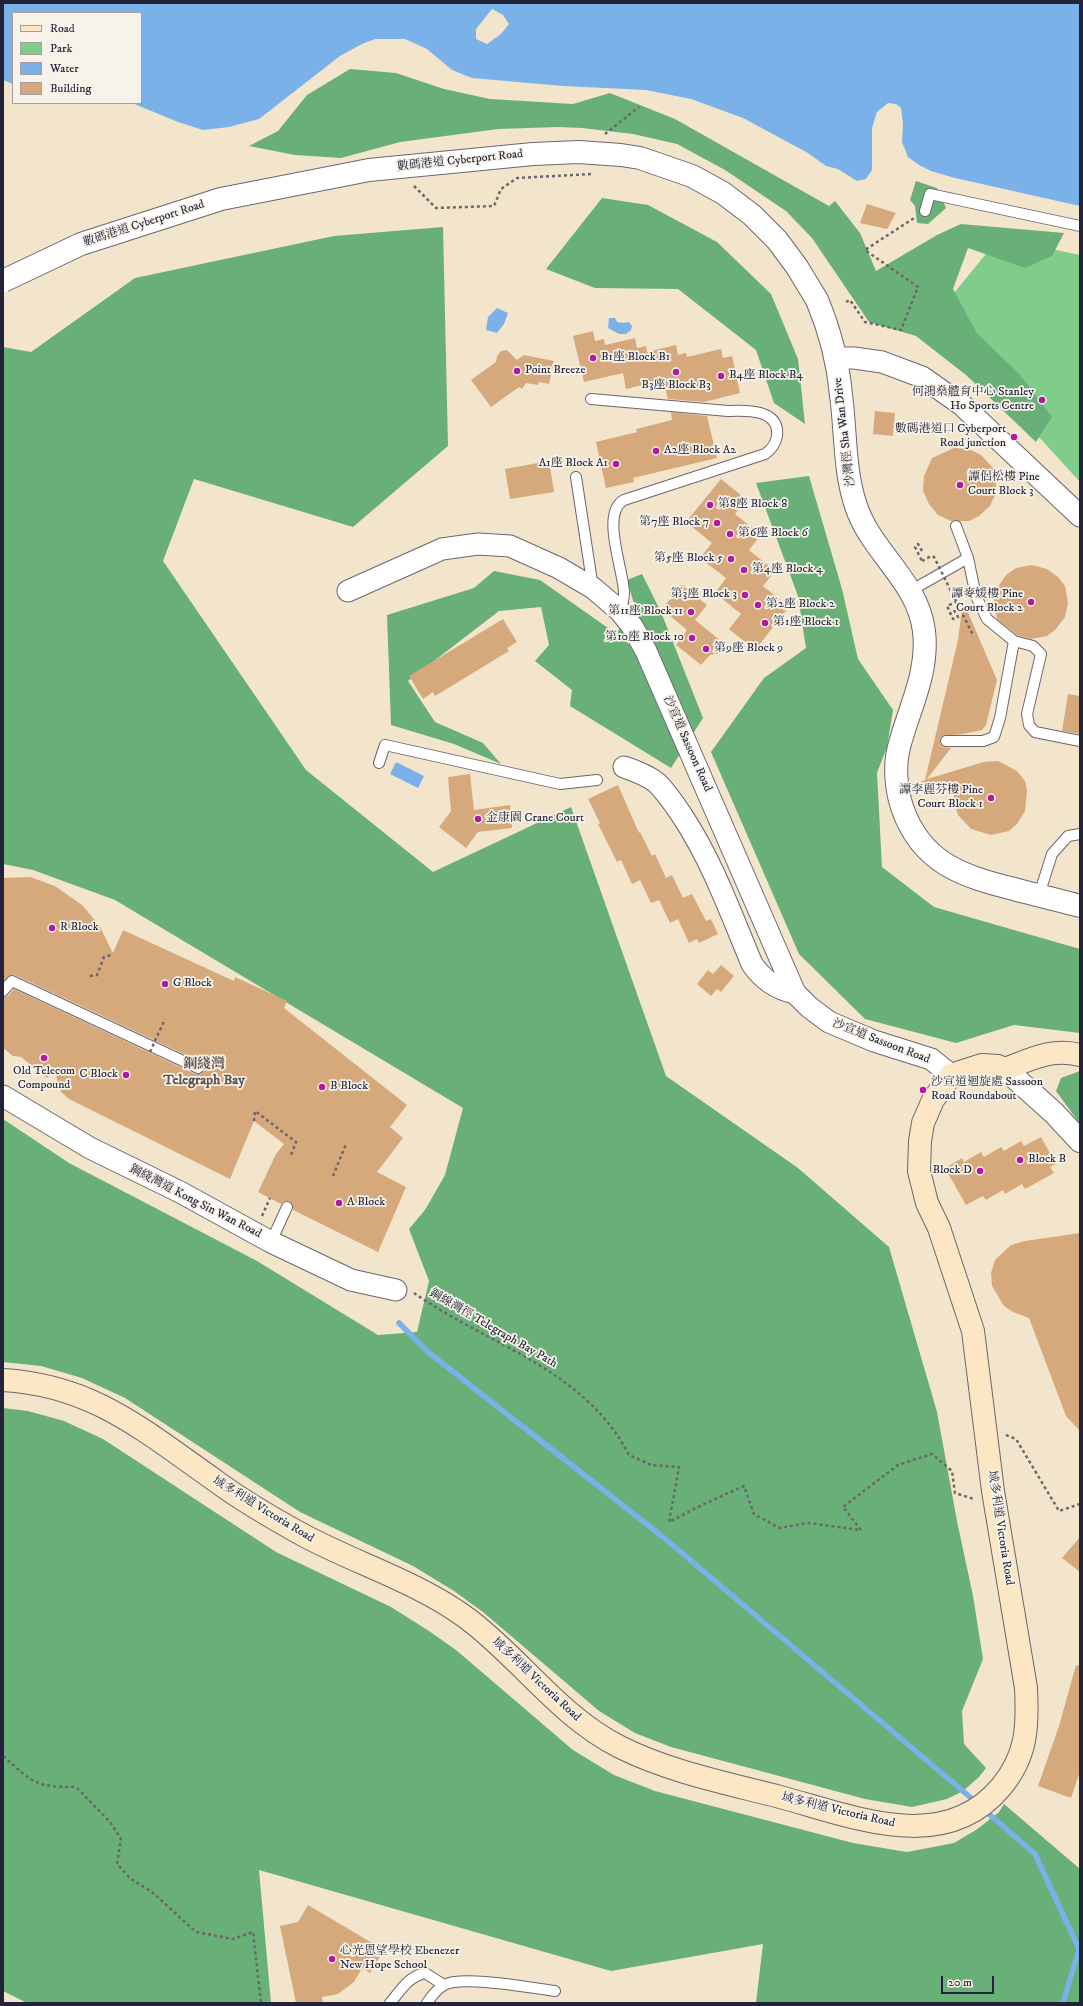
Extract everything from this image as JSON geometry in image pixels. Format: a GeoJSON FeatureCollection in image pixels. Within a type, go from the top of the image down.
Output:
{"type":"FeatureCollection","features":[{"type":"Feature","properties":{"kind":"main road"},"geometry":{"type":"LineString","coordinates":[[951,1075],[982,1065],[998,1066],[1005,1069],[1045,1054],[1066,1052],[1080,1055]]}},
{"type":"Feature","properties":{"kind":"main road","name":"域多利道 Victoria Road"},"geometry":{"type":"LineString","coordinates":[[3,1380],[52,1387],[102,1405],[136,1424],[230,1492],[278,1521],[325,1546],[440,1600],[490,1638],[544,1690],[584,1725],[618,1746],[647,1759],[705,1778],[865,1819],[912,1826],[946,1823],[961,1818],[987,1802],[1009,1777],[1023,1750],[1027,1720],[1026,1688],[994,1491],[974,1331],[939,1228],[927,1202],[919,1171],[920,1142],[923,1123],[933,1100],[951,1075]]}},
{"type":"Feature","properties":{"kind":"street","name":"數碼港道 Cyberport Road"},"geometry":{"type":"LineString","coordinates":[[3,281],[80,244],[221,199],[369,170],[533,154],[579,152],[621,155],[640,158],[687,174],[723,193],[752,215],[777,240],[797,267],[817,300],[832,340],[836,358]]}},
{"type":"Feature","properties":{"kind":"street"},"geometry":{"type":"LineString","coordinates":[[836,358],[854,358],[882,362],[922,377],[962,405],[1080,516]]}},
{"type":"Feature","properties":{"kind":"street","name":"沙灣徑 Sha Wan Drive"},"geometry":{"type":"LineString","coordinates":[[836,358],[848,468],[856,505],[867,531],[910,591],[916,602],[924,629],[924,661],[920,682],[898,751],[897,782],[899,798],[905,814],[921,842],[947,865],[959,873],[979,880],[1080,906]]}},
{"type":"Feature","properties":{"kind":"street","name":"沙宣道 Sassoon Road"},"geometry":{"type":"LineString","coordinates":[[348,591],[442,549],[478,544],[494,544],[516,549],[559,568],[593,588],[620,611],[632,626],[646,652],[795,993],[809,1007],[829,1022],[874,1041],[931,1059],[951,1075]]}},
{"type":"Feature","properties":{"kind":"street"},"geometry":{"type":"LineString","coordinates":[[624,767],[646,776],[655,782],[671,800],[686,822],[712,868],[752,964],[758,973],[775,987],[795,993]]}},
{"type":"Feature","properties":{"kind":"street"},"geometry":{"type":"LineString","coordinates":[[1005,1069],[1054,1113],[1080,1141]]}},
{"type":"Feature","properties":{"kind":"street","name":"鋼綫灣道 Kong Sin Wan Road"},"geometry":{"type":"LineString","coordinates":[[3,1096],[90,1148],[180,1192],[271,1242],[351,1280],[404,1291]]}},
{"type":"Feature","properties":{"kind":"lane"},"geometry":{"type":"LineString","coordinates":[[925,211],[930,194],[1080,226]]}},
{"type":"Feature","properties":{"kind":"lane"},"geometry":{"type":"LineString","coordinates":[[591,399],[728,411],[747,410],[769,416],[777,430],[774,443],[765,454],[624,500],[618,505],[613,527],[624,593],[620,611]]}},
{"type":"Feature","properties":{"kind":"lane"},"geometry":{"type":"LineString","coordinates":[[576,477],[593,588]]}},
{"type":"Feature","properties":{"kind":"lane"},"geometry":{"type":"LineString","coordinates":[[956,526],[968,558],[976,596],[987,619],[1014,641],[1032,646],[1041,654],[1027,714],[1029,725],[1035,732],[1080,741]]}},
{"type":"Feature","properties":{"kind":"lane"},"geometry":{"type":"LineString","coordinates":[[910,591],[968,558]]}},
{"type":"Feature","properties":{"kind":"lane"},"geometry":{"type":"LineString","coordinates":[[946,741],[983,741],[994,737],[1000,718],[1014,641]]}},
{"type":"Feature","properties":{"kind":"lane"},"geometry":{"type":"LineString","coordinates":[[379,763],[385,745],[560,784],[597,780]]}},
{"type":"Feature","properties":{"kind":"lane"},"geometry":{"type":"LineString","coordinates":[[1039,895],[1052,854],[1068,836],[1080,834]]}},
{"type":"Feature","properties":{"kind":"lane"},"geometry":{"type":"LineString","coordinates":[[3,991],[12,981],[198,1068]]}},
{"type":"Feature","properties":{"kind":"lane"},"geometry":{"type":"LineString","coordinates":[[271,1242],[288,1207]]}},
{"type":"Feature","properties":{"kind":"lane"},"geometry":{"type":"LineString","coordinates":[[390,2003],[409,1980],[417,1975],[425,1974],[444,1985]]}},
{"type":"Feature","properties":{"kind":"lane"},"geometry":{"type":"LineString","coordinates":[[427,2003],[444,1985],[455,1981],[470,1981],[555,1991]]}},
{"type":"Feature","properties":{"kind":"path"},"geometry":{"type":"LineString","coordinates":[[846,302],[850,300],[865,322],[901,330],[918,286],[865,250],[925,211]]}},
{"type":"Feature","properties":{"kind":"path"},"geometry":{"type":"LineString","coordinates":[[922,551],[918,544],[915,547],[922,560],[930,556],[934,557],[972,635]]}},
{"type":"Feature","properties":{"kind":"path"},"geometry":{"type":"LineString","coordinates":[[954,610],[958,617],[953,620],[947,606],[956,602]]}},
{"type":"Feature","properties":{"kind":"path"},"geometry":{"type":"LineString","coordinates":[[90,976],[97,974],[104,957],[111,955]]}},
{"type":"Feature","properties":{"kind":"path"},"geometry":{"type":"LineString","coordinates":[[150,1052],[165,1019]]}},
{"type":"Feature","properties":{"kind":"path"},"geometry":{"type":"LineString","coordinates":[[254,1121],[255,1111],[296,1142],[291,1155]]}},
{"type":"Feature","properties":{"kind":"path"},"geometry":{"type":"LineString","coordinates":[[332,1176],[346,1144]]}},
{"type":"Feature","properties":{"kind":"path"},"geometry":{"type":"LineString","coordinates":[[261,1218],[270,1198]]}},
{"type":"Feature","properties":{"kind":"path","name":"鋼線灣徑 Telegraph Bay Path"},"geometry":{"type":"LineString","coordinates":[[404,1291],[512,1348],[560,1377],[598,1411],[619,1437],[629,1456],[651,1465],[679,1467],[669,1522],[744,1486],[754,1514],[779,1528],[808,1523],[861,1530],[843,1508],[898,1465],[932,1454],[952,1471],[955,1493],[978,1500]]}},
{"type":"Feature","properties":{"kind":"path"},"geometry":{"type":"LineString","coordinates":[[1001,1434],[1008,1435],[1016,1439],[1059,1511],[1080,1504]]}},
{"type":"Feature","properties":{"kind":"path"},"geometry":{"type":"LineString","coordinates":[[3,1756],[31,1782],[48,1787],[76,1787],[110,1822],[121,1839],[117,1864],[131,1879],[152,1892],[196,1932],[233,1939],[253,1932],[261,2003]]}},
{"type":"Feature","properties":{"kind":"green space"},"geometry":{"type":"Polygon","coordinates":[[[350,69],[396,73],[444,89],[490,99],[573,104],[610,93],[675,119],[829,206],[835,201],[860,233],[876,271],[937,235],[961,224],[1064,233],[1052,256],[1025,268],[968,248],[953,289],[976,332],[1020,375],[1052,417],[1036,442],[966,375],[916,336],[869,322],[812,238],[786,211],[725,170],[677,144],[633,134],[582,128],[558,127],[498,129],[400,142],[341,158],[295,155],[249,146],[278,131],[307,95],[350,69]]]}},
{"type":"Feature","properties":{"kind":"green space"},"geometry":{"type":"Polygon","coordinates":[[[916,181],[937,188],[946,208],[928,224],[917,223],[915,206],[910,200],[916,181]]]}},
{"type":"Feature","properties":{"kind":"green space"},"geometry":{"type":"Polygon","coordinates":[[[602,198],[648,205],[717,242],[771,294],[798,359],[805,424],[774,403],[756,350],[678,289],[595,288],[546,269],[602,198]]]}},
{"type":"Feature","properties":{"kind":"green space"},"geometry":{"type":"Polygon","coordinates":[[[443,227],[448,446],[353,527],[194,479],[163,561],[306,770],[433,872],[571,807],[666,1076],[798,1168],[889,1247],[937,1412],[957,1521],[973,1596],[983,1659],[962,1711],[964,1744],[986,1768],[979,1777],[963,1791],[947,1799],[912,1807],[865,1799],[671,1747],[635,1733],[599,1711],[483,1612],[454,1591],[413,1566],[300,1512],[125,1398],[82,1378],[41,1366],[3,1362],[3,1119],[69,1163],[257,1261],[378,1335],[417,1332],[429,1281],[409,1229],[425,1210],[445,1175],[463,1108],[115,900],[33,870],[3,864],[3,347],[31,352],[135,278],[334,236],[443,227]]]}},
{"type":"Feature","properties":{"kind":"green space","name":"何鴻燊體育中心 Stanley Ho Sports Centre"},"geometry":{"type":"Polygon","coordinates":[[[999,238],[1080,255],[1080,482],[932,320],[999,238]]]}},
{"type":"Feature","properties":{"kind":"green space"},"geometry":{"type":"Polygon","coordinates":[[[809,476],[842,589],[858,659],[893,710],[887,747],[877,773],[882,867],[934,907],[1080,949],[1080,1033],[1014,1025],[956,1043],[865,1019],[799,954],[711,752],[764,678],[806,648],[798,596],[756,483],[809,476]]]}},
{"type":"Feature","properties":{"kind":"green space"},"geometry":{"type":"Polygon","coordinates":[[[494,571],[540,580],[615,633],[637,614],[627,580],[642,574],[661,612],[703,718],[671,768],[570,706],[572,690],[535,661],[549,645],[541,607],[499,611],[408,681],[435,722],[483,743],[501,764],[454,744],[391,725],[387,615],[474,588],[494,571]]]}},
{"type":"Feature","properties":{"kind":"green space"},"geometry":{"type":"Polygon","coordinates":[[[1080,1071],[1080,1124],[1056,1091],[1061,1078],[1080,1071]]]}},
{"type":"Feature","properties":{"kind":"green space"},"geometry":{"type":"Polygon","coordinates":[[[3,1408],[28,1411],[64,1421],[103,1439],[276,1552],[391,1607],[456,1650],[573,1750],[614,1775],[655,1791],[853,1843],[907,1852],[954,1843],[976,1830],[999,1812],[1004,1804],[1080,1869],[1080,2003],[756,2003],[763,1944],[611,1971],[259,1870],[271,2003],[27,2003],[3,1991],[3,1408]]]}},
{"type":"Feature","properties":{"kind":"water"},"geometry":{"type":"Polygon","coordinates":[[[3,3],[1080,3],[1080,206],[955,178],[931,171],[919,165],[908,157],[902,142],[903,124],[901,108],[896,104],[888,103],[877,112],[872,128],[872,170],[866,179],[857,181],[838,169],[826,166],[808,153],[743,118],[691,99],[646,90],[563,86],[472,78],[452,70],[427,49],[405,39],[375,39],[362,44],[340,56],[259,119],[229,127],[203,130],[178,122],[134,104],[142,104],[142,12],[12,12],[12,84],[3,80],[3,3]],[[492,9],[476,29],[476,39],[487,44],[501,34],[509,24],[503,15],[492,9]]]}},
{"type":"Feature","properties":{"kind":"water"},"geometry":{"type":"Polygon","coordinates":[[[497,308],[508,313],[504,324],[497,333],[486,330],[488,317],[497,308]]]}},
{"type":"Feature","properties":{"kind":"water"},"geometry":{"type":"Polygon","coordinates":[[[609,318],[615,318],[617,322],[629,322],[632,326],[631,330],[626,334],[619,334],[608,328],[609,318]]]}},
{"type":"Feature","properties":{"kind":"water"},"geometry":{"type":"Polygon","coordinates":[[[396,762],[424,776],[418,788],[390,774],[396,762]]]}},
{"type":"Feature","properties":{"kind":"building"},"geometry":{"type":"Polygon","coordinates":[[[867,204],[896,213],[887,229],[860,223],[867,204]]]}},
{"type":"Feature","properties":{"kind":"building"},"geometry":{"type":"Polygon","coordinates":[[[593,331],[595,341],[604,339],[605,345],[635,338],[637,348],[646,346],[647,352],[676,345],[678,355],[686,353],[687,357],[721,349],[723,358],[732,356],[740,393],[704,402],[668,399],[663,380],[626,389],[623,373],[584,382],[573,336],[593,331]]]}},
{"type":"Feature","properties":{"kind":"building","name":"Point Breeze"},"geometry":{"type":"Polygon","coordinates":[[[507,350],[517,360],[524,355],[554,361],[549,384],[539,382],[538,385],[526,383],[522,389],[519,387],[491,407],[471,380],[496,362],[497,356],[501,351],[507,350]]]}},
{"type":"Feature","properties":{"kind":"building"},"geometry":{"type":"Polygon","coordinates":[[[875,411],[895,413],[893,436],[873,434],[875,411]]]}},
{"type":"Feature","properties":{"kind":"building"},"geometry":{"type":"Polygon","coordinates":[[[671,412],[707,416],[717,458],[633,478],[634,482],[606,488],[596,442],[637,432],[636,429],[672,420],[671,412]]]}},
{"type":"Feature","properties":{"kind":"building","name":"譚侶松樓 Pine Court Block 3"},"geometry":{"type":"Polygon","coordinates":[[[954,448],[969,449],[981,455],[994,469],[996,493],[990,506],[979,516],[969,521],[951,521],[938,515],[929,504],[923,491],[924,476],[932,458],[954,448]]]}},
{"type":"Feature","properties":{"kind":"building"},"geometry":{"type":"Polygon","coordinates":[[[549,461],[554,492],[510,499],[505,469],[549,461]]]}},
{"type":"Feature","properties":{"kind":"building"},"geometry":{"type":"Polygon","coordinates":[[[721,479],[747,500],[735,514],[761,535],[749,550],[775,571],[763,586],[789,607],[755,650],[729,629],[741,614],[715,593],[726,578],[700,558],[712,543],[686,522],[721,479]]]}},
{"type":"Feature","properties":{"kind":"building","name":"譚麥媛樓 Pine Court Block 2"},"geometry":{"type":"Polygon","coordinates":[[[1032,565],[1047,569],[1058,577],[1065,586],[1068,603],[1065,617],[1056,629],[1047,636],[1031,639],[1017,635],[997,619],[994,601],[998,587],[1006,575],[1016,568],[1032,565]]]}},
{"type":"Feature","properties":{"kind":"building"},"geometry":{"type":"Polygon","coordinates":[[[682,585],[707,605],[695,620],[721,641],[719,653],[710,655],[701,665],[676,645],[687,630],[662,609],[670,599],[670,588],[682,585]]]}},
{"type":"Feature","properties":{"kind":"building"},"geometry":{"type":"Polygon","coordinates":[[[963,601],[997,680],[986,725],[982,730],[942,736],[940,741],[941,745],[943,747],[951,748],[927,779],[984,762],[998,761],[1017,771],[1025,781],[1027,790],[1025,811],[1017,824],[1009,831],[991,835],[971,829],[958,815],[955,805],[953,785],[920,785],[920,782],[925,780],[958,640],[963,601]]]}},
{"type":"Feature","properties":{"kind":"building"},"geometry":{"type":"Polygon","coordinates":[[[503,619],[517,642],[507,648],[509,651],[435,696],[433,692],[423,699],[409,676],[503,619]]]}},
{"type":"Feature","properties":{"kind":"building"},"geometry":{"type":"Polygon","coordinates":[[[1068,694],[1080,696],[1080,734],[1062,731],[1068,694]]]}},
{"type":"Feature","properties":{"kind":"building","name":"金康園 Crane Court"},"geometry":{"type":"Polygon","coordinates":[[[470,774],[474,810],[510,805],[512,828],[478,832],[466,848],[439,827],[451,811],[448,777],[470,774]]]}},
{"type":"Feature","properties":{"kind":"building"},"geometry":{"type":"Polygon","coordinates":[[[618,785],[639,833],[640,832],[652,856],[655,854],[666,878],[672,875],[683,898],[692,894],[706,921],[711,919],[718,934],[699,943],[697,939],[689,943],[678,919],[670,923],[659,900],[651,903],[640,880],[632,884],[621,860],[617,862],[598,824],[600,823],[588,799],[618,785]]]}},
{"type":"Feature","properties":{"kind":"building"},"geometry":{"type":"Polygon","coordinates":[[[30,877],[55,886],[82,905],[99,925],[113,953],[123,930],[234,981],[235,977],[287,1001],[284,1008],[407,1105],[390,1127],[403,1138],[377,1172],[406,1187],[378,1252],[293,1210],[293,1206],[290,1201],[286,1201],[281,1204],[258,1192],[276,1154],[284,1144],[254,1121],[230,1179],[69,1099],[61,1092],[54,1069],[47,1078],[21,1057],[13,1056],[3,1048],[3,997],[8,996],[14,989],[195,1074],[201,1074],[204,1068],[201,1062],[15,975],[10,975],[3,981],[3,878],[30,877]]]}},
{"type":"Feature","properties":{"kind":"building"},"geometry":{"type":"Polygon","coordinates":[[[721,965],[734,976],[721,992],[717,989],[711,996],[697,984],[708,970],[713,974],[721,965]]]}},
{"type":"Feature","properties":{"kind":"building"},"geometry":{"type":"Polygon","coordinates":[[[1041,1137],[1056,1164],[1050,1167],[1054,1173],[1025,1189],[1022,1184],[1005,1194],[1003,1190],[986,1200],[983,1196],[966,1205],[945,1168],[962,1158],[964,1162],[981,1152],[984,1157],[1001,1147],[1004,1151],[1021,1141],[1024,1146],[1041,1137]]]}},
{"type":"Feature","properties":{"kind":"building"},"geometry":{"type":"Polygon","coordinates":[[[1080,1233],[1080,1431],[1066,1416],[1029,1318],[1013,1312],[1004,1306],[992,1286],[991,1273],[995,1260],[1011,1245],[1025,1241],[1080,1233]]]}},
{"type":"Feature","properties":{"kind":"building"},"geometry":{"type":"Polygon","coordinates":[[[1080,1537],[1080,1572],[1062,1558],[1080,1537]]]}},
{"type":"Feature","properties":{"kind":"building"},"geometry":{"type":"Polygon","coordinates":[[[1076,1665],[1080,1666],[1080,1771],[1071,1798],[1038,1786],[1059,1726],[1076,1665]]]}},
{"type":"Feature","properties":{"kind":"building","name":"心光恩望學校 Ebenezer New Hope School"},"geometry":{"type":"Polygon","coordinates":[[[308,1905],[384,1950],[370,1973],[362,1968],[354,1982],[338,1994],[322,1997],[323,2003],[296,2003],[280,1926],[298,1922],[308,1905]]]}},
{"type":"Feature","properties":{"kind":"waterway"},"geometry":{"type":"LineString","coordinates":[[399,1323],[428,1352],[663,1537],[977,1803]]}},
{"type":"Feature","properties":{"kind":"waterway"},"geometry":{"type":"LineString","coordinates":[[983,1809],[1035,1854],[1079,1949],[1063,2003]]}},
{"type":"Feature","properties":{"kind":"place","name":"B1座 Block B1"},"geometry":{"type":"Point","coordinates":[593,358]}},
{"type":"Feature","properties":{"kind":"place","name":"Point Breeze"},"geometry":{"type":"Point","coordinates":[517,371]}},
{"type":"Feature","properties":{"kind":"place","name":"B3座 Block B3"},"geometry":{"type":"Point","coordinates":[676,372]}},
{"type":"Feature","properties":{"kind":"place","name":"B4座 Block B4"},"geometry":{"type":"Point","coordinates":[721,376]}},
{"type":"Feature","properties":{"kind":"place","name":"何鴻燊體育中心 Stanley Ho Sports Centre"},"geometry":{"type":"Point","coordinates":[1042,400]}},
{"type":"Feature","properties":{"kind":"place","name":"數碼港道口 Cyberport Road junction"},"geometry":{"type":"Point","coordinates":[1014,437]}},
{"type":"Feature","properties":{"kind":"place","name":"A2座 Block A2"},"geometry":{"type":"Point","coordinates":[656,451]}},
{"type":"Feature","properties":{"kind":"place","name":"A1座 Block A1"},"geometry":{"type":"Point","coordinates":[616,464]}},
{"type":"Feature","properties":{"kind":"place","name":"譚侶松樓 Pine Court Block 3"},"geometry":{"type":"Point","coordinates":[960,485]}},
{"type":"Feature","properties":{"kind":"place","name":"第8座 Block 8"},"geometry":{"type":"Point","coordinates":[710,505]}},
{"type":"Feature","properties":{"kind":"place","name":"第7座 Block 7"},"geometry":{"type":"Point","coordinates":[717,523]}},
{"type":"Feature","properties":{"kind":"place","name":"第6座 Block 6"},"geometry":{"type":"Point","coordinates":[730,534]}},
{"type":"Feature","properties":{"kind":"place","name":"第5座 Block 5"},"geometry":{"type":"Point","coordinates":[731,559]}},
{"type":"Feature","properties":{"kind":"place","name":"第4座 Block 4"},"geometry":{"type":"Point","coordinates":[744,570]}},
{"type":"Feature","properties":{"kind":"place","name":"第3座 Block 3"},"geometry":{"type":"Point","coordinates":[745,595]}},
{"type":"Feature","properties":{"kind":"place","name":"譚麥媛樓 Pine Court Block 2"},"geometry":{"type":"Point","coordinates":[1031,602]}},
{"type":"Feature","properties":{"kind":"place","name":"第2座 Block 2"},"geometry":{"type":"Point","coordinates":[758,605]}},
{"type":"Feature","properties":{"kind":"place","name":"第11座 Block 11"},"geometry":{"type":"Point","coordinates":[691,612]}},
{"type":"Feature","properties":{"kind":"place","name":"第1座 Block 1"},"geometry":{"type":"Point","coordinates":[765,623]}},
{"type":"Feature","properties":{"kind":"place","name":"第10座 Block 10"},"geometry":{"type":"Point","coordinates":[692,638]}},
{"type":"Feature","properties":{"kind":"place","name":"第9座 Block 9"},"geometry":{"type":"Point","coordinates":[706,649]}},
{"type":"Feature","properties":{"kind":"place","name":"譚李麗芬樓 Pine Court Block 1"},"geometry":{"type":"Point","coordinates":[991,798]}},
{"type":"Feature","properties":{"kind":"place","name":"金康園 Crane Court"},"geometry":{"type":"Point","coordinates":[478,819]}},
{"type":"Feature","properties":{"kind":"place","name":"R Block"},"geometry":{"type":"Point","coordinates":[52,928]}},
{"type":"Feature","properties":{"kind":"place","name":"G Block"},"geometry":{"type":"Point","coordinates":[165,984]}},
{"type":"Feature","properties":{"kind":"place","name":"Old Telecom Compound"},"geometry":{"type":"Point","coordinates":[44,1058]}},
{"type":"Feature","properties":{"kind":"place","name":"C Block"},"geometry":{"type":"Point","coordinates":[126,1075]}},
{"type":"Feature","properties":{"kind":"place","name":"B Block"},"geometry":{"type":"Point","coordinates":[322,1087]}},
{"type":"Feature","properties":{"kind":"place","name":"沙宣道迴旋處 Sassoon Road Roundabout"},"geometry":{"type":"Point","coordinates":[923,1090]}},
{"type":"Feature","properties":{"kind":"place","name":"Block B"},"geometry":{"type":"Point","coordinates":[1020,1160]}},
{"type":"Feature","properties":{"kind":"place","name":"Block D"},"geometry":{"type":"Point","coordinates":[980,1171]}},
{"type":"Feature","properties":{"kind":"place","name":"A Block"},"geometry":{"type":"Point","coordinates":[339,1203]}},
{"type":"Feature","properties":{"kind":"place","name":"心光恩望學校 Ebenezer New Hope School"},"geometry":{"type":"Point","coordinates":[332,1959]}},
{"type":"Feature","properties":{"kind":"district","name":"鋼綫灣 Telegraph Bay"},"geometry":{"type":"Point","coordinates":[204,1074]}}]}
